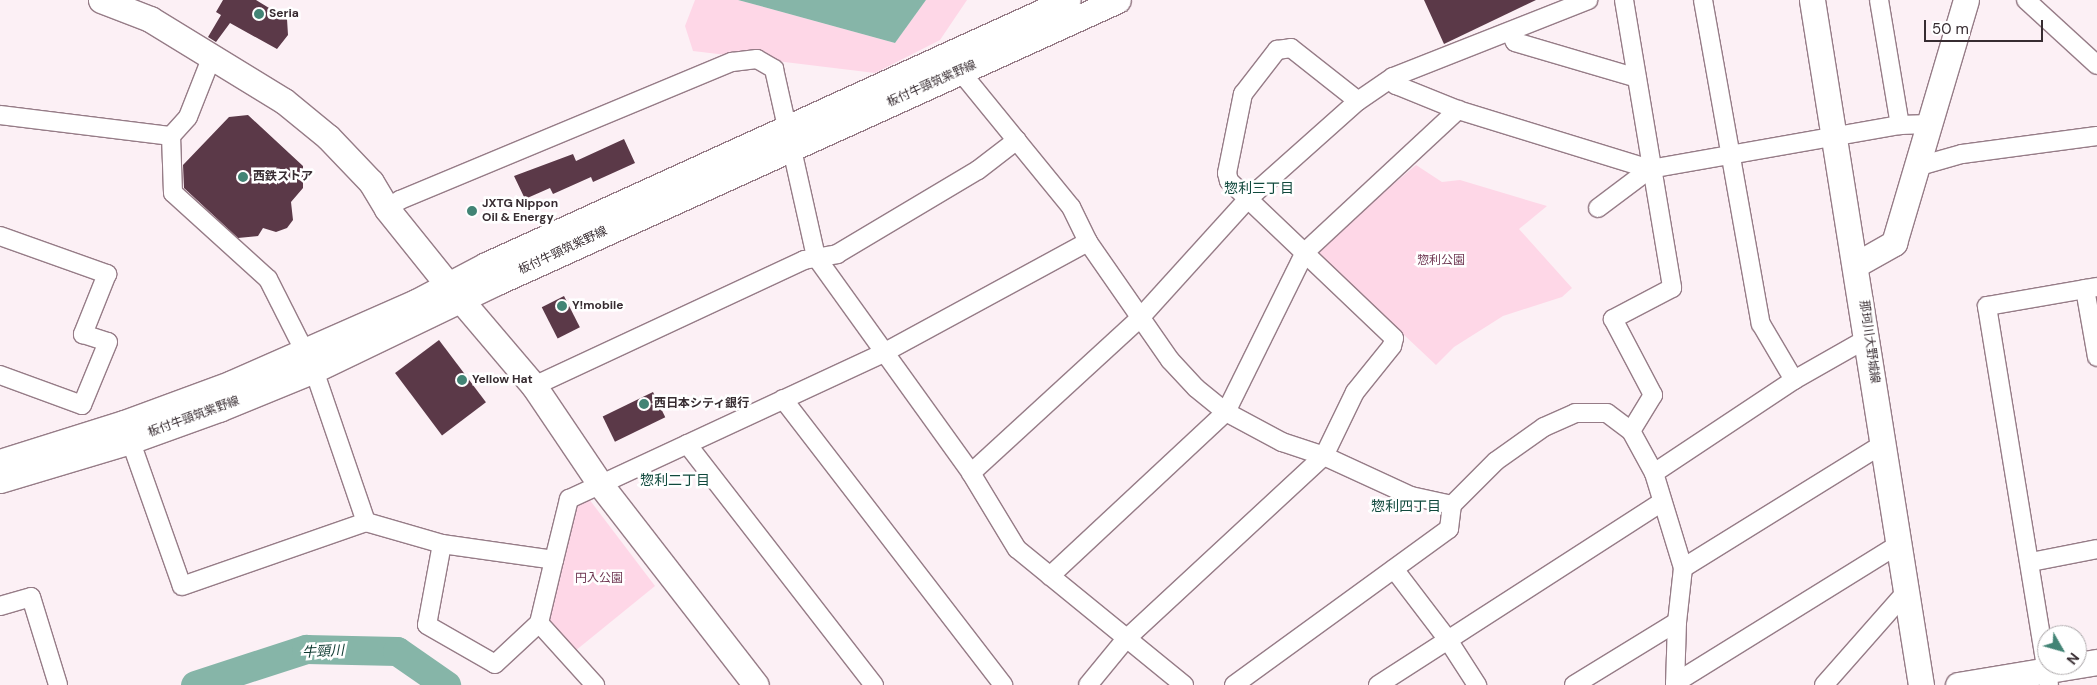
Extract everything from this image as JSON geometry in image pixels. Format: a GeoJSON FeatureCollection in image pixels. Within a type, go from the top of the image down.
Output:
{"type":"FeatureCollection","features":[{"type":"Feature","properties":{"kind":"main road"},"geometry":{"type":"LineString","coordinates":[[101,0],[150,19],[212,56],[284,101],[328,137],[370,182],[387,209],[534,386],[600,484],[756,685]]}},
{"type":"Feature","properties":{"kind":"main road","name":"板付牛頸筑紫野線"},"geometry":{"type":"LineString","coordinates":[[0,480],[127,432],[232,383],[310,360],[789,137],[1068,0]]}},
{"type":"Feature","properties":{"kind":"main road","name":"板付牛頸筑紫野線"},"geometry":{"type":"LineString","coordinates":[[789,137],[960,72],[1118,0]]}},
{"type":"Feature","properties":{"kind":"main road","name":"那珂川大野城線"},"geometry":{"type":"LineString","coordinates":[[1812,0],[1833,139],[1857,264],[1921,685]]}},
{"type":"Feature","properties":{"kind":"main road"},"geometry":{"type":"LineString","coordinates":[[1857,264],[1894,243],[1966,0]]}},
{"type":"Feature","properties":{"kind":"main road","name":"板付牛頸筑紫野線"},"geometry":{"type":"LineString","coordinates":[[0,462],[127,432]]}},
{"type":"Feature","properties":{"kind":"main road"},"geometry":{"type":"LineString","coordinates":[[1958,685],[2047,678],[2097,662]]}},
{"type":"Feature","properties":{"kind":"street"},"geometry":{"type":"LineString","coordinates":[[971,473],[1140,318],[1249,198],[1358,101],[1393,77],[1588,0]]}},
{"type":"Feature","properties":{"kind":"street"},"geometry":{"type":"LineString","coordinates":[[1624,0],[1650,169],[1672,288],[1613,319],[1653,396],[1631,431]]}},
{"type":"Feature","properties":{"kind":"street"},"geometry":{"type":"LineString","coordinates":[[1702,0],[1733,155],[1761,324],[1794,380]]}},
{"type":"Feature","properties":{"kind":"street"},"geometry":{"type":"LineString","coordinates":[[1879,0],[1900,125]]}},
{"type":"Feature","properties":{"kind":"street"},"geometry":{"type":"LineString","coordinates":[[2026,0],[2097,65]]}},
{"type":"Feature","properties":{"kind":"street"},"geometry":{"type":"LineString","coordinates":[[1510,32],[1515,42],[1637,78]]}},
{"type":"Feature","properties":{"kind":"street"},"geometry":{"type":"LineString","coordinates":[[1088,685],[1125,640],[1324,456],[1355,392],[1392,346],[1394,338],[1229,180],[1227,173],[1242,94],[1277,50],[1291,48],[1358,101]]}},
{"type":"Feature","properties":{"kind":"street"},"geometry":{"type":"LineString","coordinates":[[212,56],[188,117],[171,136],[173,193],[268,278],[294,334],[310,360],[366,522]]}},
{"type":"Feature","properties":{"kind":"street"},"geometry":{"type":"LineString","coordinates":[[387,209],[400,200],[732,62],[757,59],[774,69],[816,257],[971,473],[1017,549],[1125,640],[1184,685]]}},
{"type":"Feature","properties":{"kind":"street"},"geometry":{"type":"LineString","coordinates":[[960,72],[1071,207],[1088,242],[1140,318],[1196,388],[1226,412],[1282,442],[1324,456],[1411,496],[1452,505]]}},
{"type":"Feature","properties":{"kind":"street"},"geometry":{"type":"LineString","coordinates":[[1393,77],[1396,85],[1458,110],[1650,169],[1833,139],[1900,125],[1929,124]]}},
{"type":"Feature","properties":{"kind":"street"},"geometry":{"type":"LineString","coordinates":[[1050,576],[1226,412],[1305,252],[1458,110]]}},
{"type":"Feature","properties":{"kind":"street"},"geometry":{"type":"LineString","coordinates":[[0,115],[171,136]]}},
{"type":"Feature","properties":{"kind":"street"},"geometry":{"type":"LineString","coordinates":[[1916,167],[1962,154],[2097,136]]}},
{"type":"Feature","properties":{"kind":"street"},"geometry":{"type":"LineString","coordinates":[[534,386],[795,264],[816,257],[837,254],[978,170],[1017,140]]}},
{"type":"Feature","properties":{"kind":"street"},"geometry":{"type":"LineString","coordinates":[[1598,208],[1650,169]]}},
{"type":"Feature","properties":{"kind":"street"},"geometry":{"type":"LineString","coordinates":[[0,236],[107,274],[83,334],[108,342],[82,405],[0,375]]}},
{"type":"Feature","properties":{"kind":"street"},"geometry":{"type":"LineString","coordinates":[[442,544],[427,625],[495,664],[539,623],[569,498],[885,352],[1088,242]]}},
{"type":"Feature","properties":{"kind":"street"},"geometry":{"type":"LineString","coordinates":[[2047,678],[2030,562],[1987,306],[2091,288],[2097,358]]}},
{"type":"Feature","properties":{"kind":"street"},"geometry":{"type":"LineString","coordinates":[[1654,473],[1794,380],[1868,338]]}},
{"type":"Feature","properties":{"kind":"street"},"geometry":{"type":"LineString","coordinates":[[783,399],[1003,685]]}},
{"type":"Feature","properties":{"kind":"street"},"geometry":{"type":"LineString","coordinates":[[1234,685],[1449,529],[1452,505],[1496,461],[1544,427],[1575,413],[1607,413],[1631,431],[1654,473],[1683,568],[1676,622],[1675,684]]}},
{"type":"Feature","properties":{"kind":"street"},"geometry":{"type":"LineString","coordinates":[[127,432],[182,586],[366,522],[442,544],[554,560]]}},
{"type":"Feature","properties":{"kind":"street"},"geometry":{"type":"LineString","coordinates":[[687,444],[874,685]]}},
{"type":"Feature","properties":{"kind":"street"},"geometry":{"type":"LineString","coordinates":[[1683,568],[1883,444]]}},
{"type":"Feature","properties":{"kind":"street"},"geometry":{"type":"LineString","coordinates":[[1378,685],[1662,502]]}},
{"type":"Feature","properties":{"kind":"street"},"geometry":{"type":"LineString","coordinates":[[1675,684],[1899,544]]}},
{"type":"Feature","properties":{"kind":"street"},"geometry":{"type":"LineString","coordinates":[[2030,562],[2097,549]]}},
{"type":"Feature","properties":{"kind":"street"},"geometry":{"type":"LineString","coordinates":[[1394,569],[1448,640],[1477,685]]}},
{"type":"Feature","properties":{"kind":"street"},"geometry":{"type":"LineString","coordinates":[[1824,685],[1907,591]]}},
{"type":"Feature","properties":{"kind":"street"},"geometry":{"type":"LineString","coordinates":[[0,606],[31,597],[58,685]]}},
{"type":"Feature","properties":{"kind":"street"},"geometry":{"type":"LineString","coordinates":[[1574,685],[1676,622]]}},
{"type":"Feature","properties":{"kind":"street"},"geometry":{"type":"LineString","coordinates":[[539,623],[595,685]]}},
{"type":"Feature","properties":{"kind":"green space"},"geometry":{"type":"Polygon","coordinates":[[[695,0],[738,0],[895,43],[926,0],[967,0],[940,40],[875,73],[693,51],[685,26],[695,0]]]}},
{"type":"Feature","properties":{"kind":"green space","name":"惣利公園"},"geometry":{"type":"Polygon","coordinates":[[[1416,165],[1442,182],[1460,180],[1547,206],[1519,229],[1572,288],[1562,297],[1503,316],[1454,347],[1436,365],[1318,254],[1319,247],[1416,165]]]}},
{"type":"Feature","properties":{"kind":"green space","name":"円入公園"},"geometry":{"type":"Polygon","coordinates":[[[589,499],[655,586],[575,651],[549,621],[573,506],[589,499]]]}},
{"type":"Feature","properties":{"kind":"shaded area"},"geometry":{"type":"Polygon","coordinates":[[[738,0],[926,0],[895,43],[738,0]]]}},
{"type":"Feature","properties":{"kind":"building"},"geometry":{"type":"Polygon","coordinates":[[[223,0],[256,0],[287,19],[288,35],[277,49],[230,23],[216,42],[208,37],[221,15],[216,12],[223,0]]]}},
{"type":"Feature","properties":{"kind":"building"},"geometry":{"type":"Polygon","coordinates":[[[1424,0],[1536,0],[1444,44],[1424,0]]]}},
{"type":"Feature","properties":{"kind":"building","name":"西鉄ストア"},"geometry":{"type":"Polygon","coordinates":[[[248,115],[303,166],[303,188],[291,202],[293,220],[287,228],[276,232],[263,228],[258,236],[238,238],[184,188],[183,165],[229,117],[248,115]]]}},
{"type":"Feature","properties":{"kind":"building"},"geometry":{"type":"Polygon","coordinates":[[[624,139],[635,163],[593,182],[591,177],[553,194],[550,188],[525,199],[514,176],[573,154],[576,161],[624,139]]]}},
{"type":"Feature","properties":{"kind":"building"},"geometry":{"type":"Polygon","coordinates":[[[564,296],[580,327],[558,339],[542,307],[564,296]]]}},
{"type":"Feature","properties":{"kind":"building"},"geometry":{"type":"Polygon","coordinates":[[[439,340],[486,402],[442,435],[395,373],[439,340]]]}},
{"type":"Feature","properties":{"kind":"building"},"geometry":{"type":"Polygon","coordinates":[[[653,392],[665,417],[615,442],[603,417],[653,392]]]}},
{"type":"Feature","properties":{"kind":"waterway","name":"牛頸川"},"geometry":{"type":"LineString","coordinates":[[195,685],[306,649],[397,651],[446,685]]}},
{"type":"Feature","properties":{"kind":"place","name":"Seria"},"geometry":{"type":"Point","coordinates":[259,14]}},
{"type":"Feature","properties":{"kind":"place","name":"西鉄ストア"},"geometry":{"type":"Point","coordinates":[243,177]}},
{"type":"Feature","properties":{"kind":"place","name":"JXTG Nippon Oil & Energy"},"geometry":{"type":"Point","coordinates":[472,211]}},
{"type":"Feature","properties":{"kind":"place","name":"Y!mobile"},"geometry":{"type":"Point","coordinates":[562,306]}},
{"type":"Feature","properties":{"kind":"place","name":"Yellow Hat"},"geometry":{"type":"Point","coordinates":[462,380]}},
{"type":"Feature","properties":{"kind":"place","name":"西日本シティ銀行"},"geometry":{"type":"Point","coordinates":[644,404]}},
{"type":"Feature","properties":{"kind":"district","name":"惣利三丁目"},"geometry":{"type":"Point","coordinates":[1259,188]}},
{"type":"Feature","properties":{"kind":"district","name":"惣利二丁目"},"geometry":{"type":"Point","coordinates":[675,480]}},
{"type":"Feature","properties":{"kind":"district","name":"惣利四丁目"},"geometry":{"type":"Point","coordinates":[1406,506]}}]}
